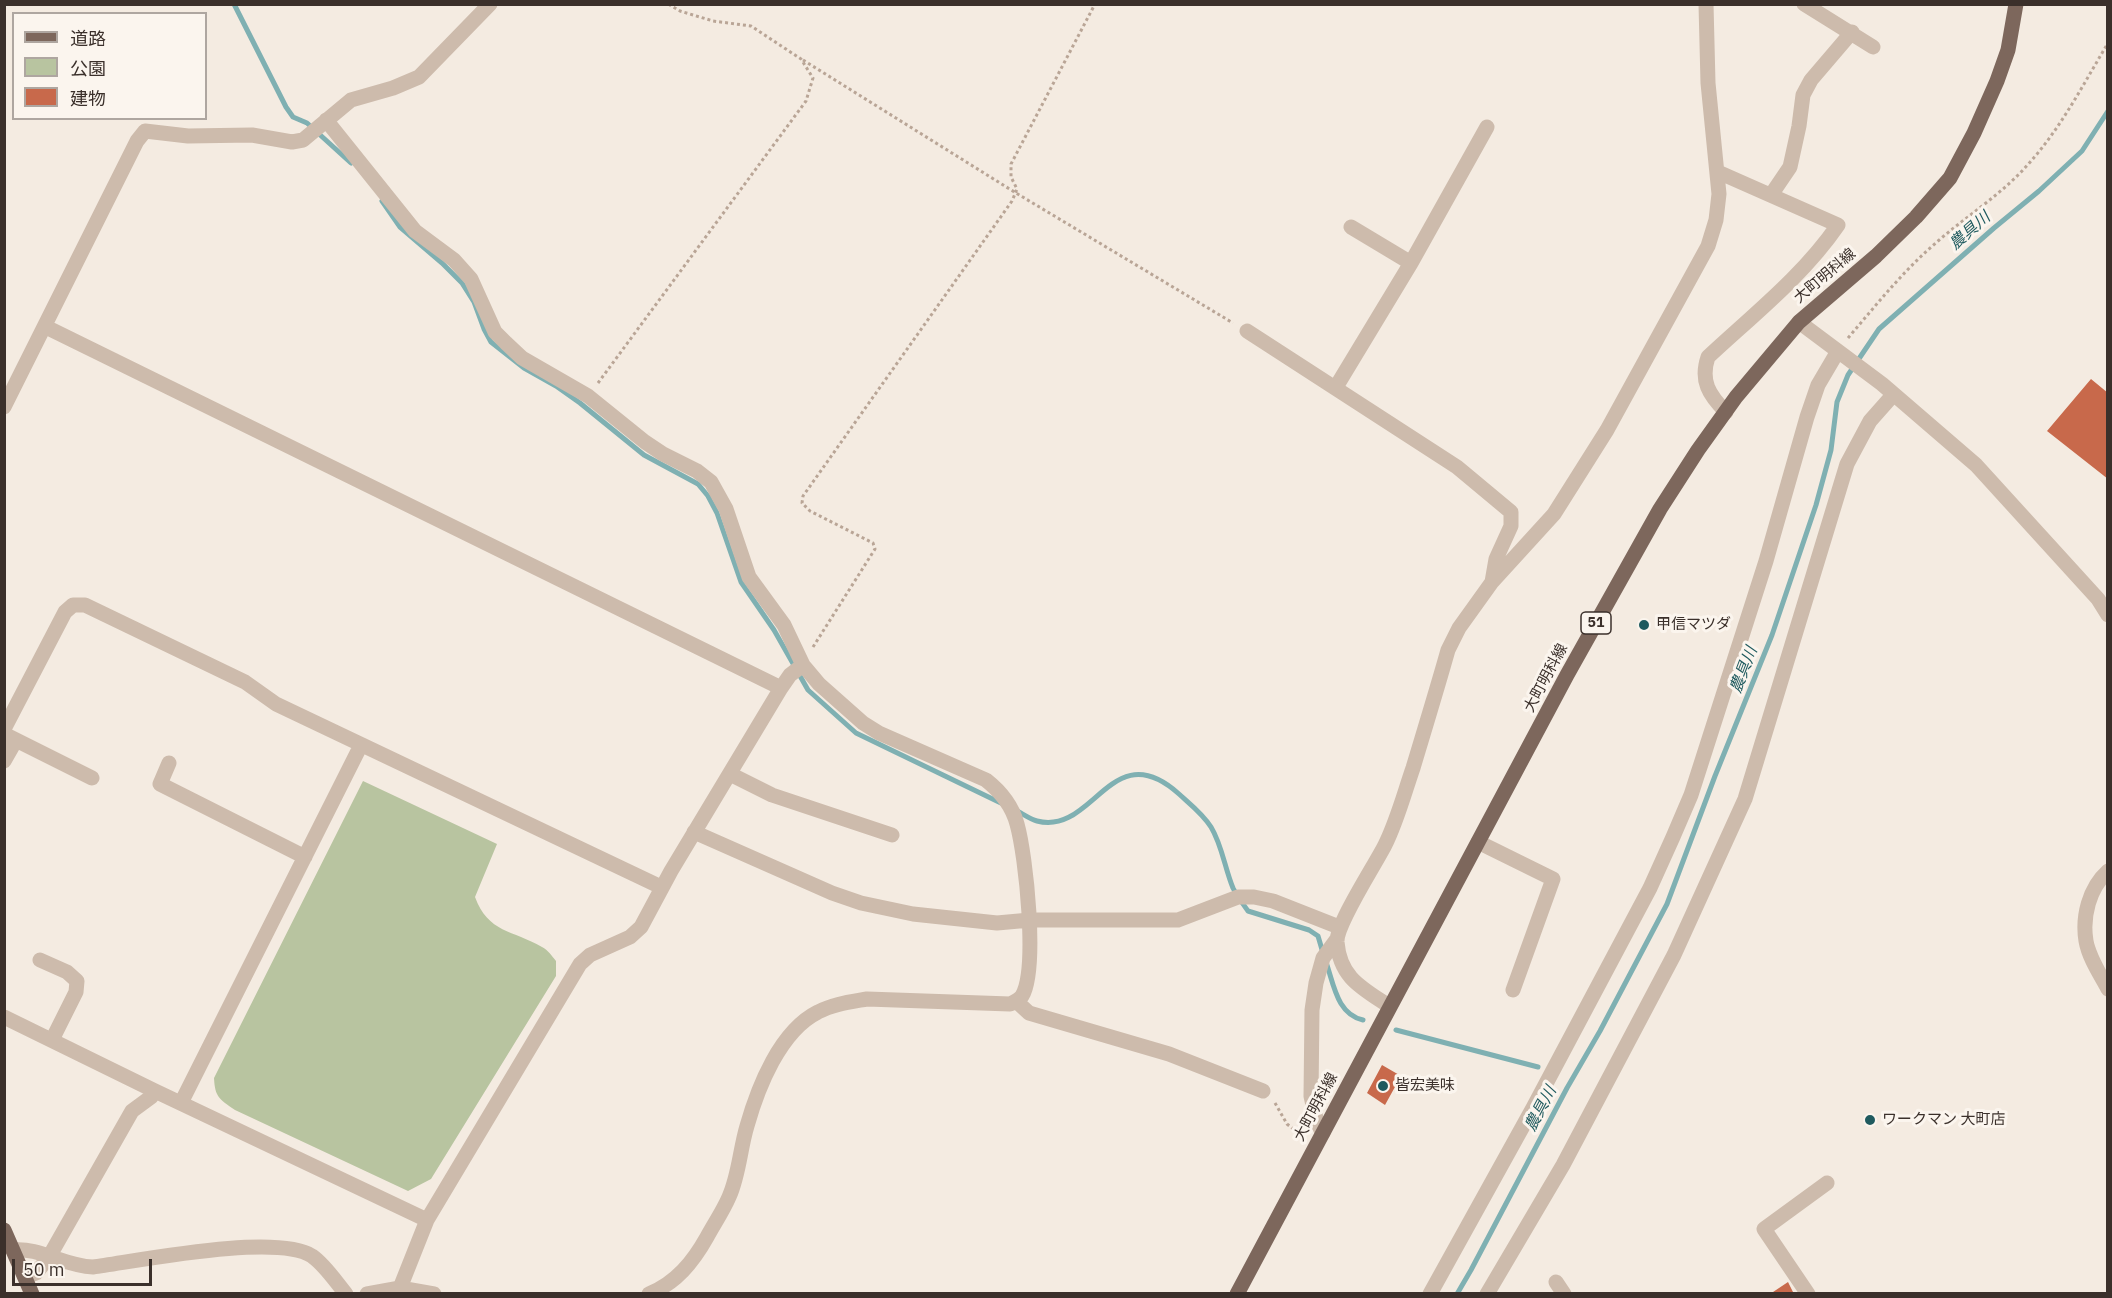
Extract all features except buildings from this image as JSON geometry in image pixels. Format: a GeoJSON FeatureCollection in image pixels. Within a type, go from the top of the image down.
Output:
{"type":"FeatureCollection","features":[{"type":"Feature","properties":{"kind":"main road","name":"大町明科線"},"geometry":{"type":"LineString","coordinates":[[1237,1293],[1567,675],[1660,509],[1726,412],[1799,322],[1876,256],[1916,217],[1950,178],[1974,133],[1997,81],[2008,50],[2016,4]]}},
{"type":"Feature","properties":{"kind":"main road"},"geometry":{"type":"LineString","coordinates":[[4,1230],[32,1293]]}},
{"type":"Feature","properties":{"kind":"street"},"geometry":{"type":"LineString","coordinates":[[4,407],[137,141],[145,131],[188,136],[252,135],[292,142],[303,140],[351,100],[393,88],[419,77],[490,4]]}},
{"type":"Feature","properties":{"kind":"street"},"geometry":{"type":"LineString","coordinates":[[1323,1133],[1317,1123],[1311,1096],[1312,1010],[1316,983],[1323,958],[1387,842],[1398,815],[1448,650],[1459,628],[1492,582],[1554,514],[1607,430],[1708,246],[1716,220],[1718,172],[1708,83],[1706,4]]}},
{"type":"Feature","properties":{"kind":"street"},"geometry":{"type":"LineString","coordinates":[[1804,4],[1873,47]]}},
{"type":"Feature","properties":{"kind":"street"},"geometry":{"type":"LineString","coordinates":[[1771,195],[1790,167],[1803,95],[1811,80],[1852,32]]}},
{"type":"Feature","properties":{"kind":"street"},"geometry":{"type":"LineString","coordinates":[[326,120],[415,231],[454,260],[471,279],[495,332],[522,358],[588,396],[645,442],[697,471],[711,482],[726,509],[749,577],[784,625],[803,665],[826,691],[863,723],[879,733],[986,780],[999,790],[1010,806],[1017,823],[1030,920],[1027,980],[1022,996],[1010,1004],[867,999],[818,1012],[802,1023],[789,1035],[775,1057],[747,1125],[730,1196],[699,1252],[680,1275],[661,1289],[649,1293]]}},
{"type":"Feature","properties":{"kind":"street"},"geometry":{"type":"LineString","coordinates":[[1336,387],[1411,263],[1487,127]]}},
{"type":"Feature","properties":{"kind":"street"},"geometry":{"type":"LineString","coordinates":[[1718,172],[1838,225],[1792,280],[1708,357],[1704,371],[1707,387],[1714,401],[1726,412]]}},
{"type":"Feature","properties":{"kind":"street"},"geometry":{"type":"LineString","coordinates":[[1351,227],[1411,263]]}},
{"type":"Feature","properties":{"kind":"street"},"geometry":{"type":"LineString","coordinates":[[1799,322],[1887,390],[1976,465],[2098,599],[2108,615]]}},
{"type":"Feature","properties":{"kind":"street"},"geometry":{"type":"LineString","coordinates":[[46,327],[781,688]]}},
{"type":"Feature","properties":{"kind":"street"},"geometry":{"type":"LineString","coordinates":[[1247,331],[1457,467],[1511,512],[1511,526],[1496,559],[1492,582]]}},
{"type":"Feature","properties":{"kind":"street"},"geometry":{"type":"LineString","coordinates":[[1430,1293],[1533,1108],[1650,888],[1673,837],[1691,795],[1766,561],[1818,385],[1840,353]]}},
{"type":"Feature","properties":{"kind":"street"},"geometry":{"type":"LineString","coordinates":[[1487,1293],[1563,1165],[1674,955],[1731,833],[1745,799],[1847,464],[1887,390]]}},
{"type":"Feature","properties":{"kind":"street"},"geometry":{"type":"LineString","coordinates":[[4,761],[8,734],[65,612],[73,605],[85,605],[246,682],[276,704],[361,746],[661,887]]}},
{"type":"Feature","properties":{"kind":"street"},"geometry":{"type":"LineString","coordinates":[[400,1288],[427,1220],[580,964],[590,955],[630,937],[640,927],[661,887],[781,688],[790,675],[803,665]]}},
{"type":"Feature","properties":{"kind":"street"},"geometry":{"type":"LineString","coordinates":[[8,734],[92,778]]}},
{"type":"Feature","properties":{"kind":"street"},"geometry":{"type":"LineString","coordinates":[[181,1103],[361,746]]}},
{"type":"Feature","properties":{"kind":"street"},"geometry":{"type":"LineString","coordinates":[[169,763],[160,784],[305,857]]}},
{"type":"Feature","properties":{"kind":"street"},"geometry":{"type":"LineString","coordinates":[[730,774],[772,795],[892,835]]}},
{"type":"Feature","properties":{"kind":"street"},"geometry":{"type":"LineString","coordinates":[[694,832],[832,893],[861,903],[913,914],[997,923],[1030,920],[1178,920],[1238,897],[1254,897],[1273,901],[1338,933]]}},
{"type":"Feature","properties":{"kind":"street"},"geometry":{"type":"LineString","coordinates":[[1478,842],[1553,879],[1513,990]]}},
{"type":"Feature","properties":{"kind":"street"},"geometry":{"type":"LineString","coordinates":[[2108,871],[2094,888],[2088,904],[2086,941],[2108,989]]}},
{"type":"Feature","properties":{"kind":"street"},"geometry":{"type":"LineString","coordinates":[[1338,933],[1340,961],[1348,974],[1359,985],[1389,1006]]}},
{"type":"Feature","properties":{"kind":"street"},"geometry":{"type":"LineString","coordinates":[[40,960],[67,972],[77,981],[76,992],[52,1040]]}},
{"type":"Feature","properties":{"kind":"street"},"geometry":{"type":"LineString","coordinates":[[1016,1001],[1029,1013],[1169,1054],[1263,1091]]}},
{"type":"Feature","properties":{"kind":"street"},"geometry":{"type":"LineString","coordinates":[[4,1017],[427,1220]]}},
{"type":"Feature","properties":{"kind":"street"},"geometry":{"type":"LineString","coordinates":[[25,1277],[36,1273],[50,1257],[132,1111],[151,1097],[155,1091]]}},
{"type":"Feature","properties":{"kind":"street"},"geometry":{"type":"LineString","coordinates":[[1808,1293],[1764,1229],[1827,1183]]}},
{"type":"Feature","properties":{"kind":"street"},"geometry":{"type":"LineString","coordinates":[[13,1250],[24,1248],[78,1266],[93,1267],[238,1247],[285,1248],[299,1250],[312,1256],[346,1293]]}},
{"type":"Feature","properties":{"kind":"street"},"geometry":{"type":"LineString","coordinates":[[367,1293],[400,1288],[434,1293]]}},
{"type":"Feature","properties":{"kind":"path"},"geometry":{"type":"LineString","coordinates":[[668,4],[680,11],[713,21],[751,26],[1016,193],[1247,331]]}},
{"type":"Feature","properties":{"kind":"path"},"geometry":{"type":"LineString","coordinates":[[803,665],[817,639],[875,549],[873,543],[810,512],[802,503],[803,496],[1016,193],[1017,189],[1010,171],[1011,164],[1095,4]]}},
{"type":"Feature","properties":{"kind":"path"},"geometry":{"type":"LineString","coordinates":[[1840,353],[1893,284],[1938,241],[2007,186],[2031,162],[2051,138],[2108,42]]}},
{"type":"Feature","properties":{"kind":"path"},"geometry":{"type":"LineString","coordinates":[[588,396],[806,101],[813,78],[801,59]]}},
{"type":"Feature","properties":{"kind":"path"},"geometry":{"type":"LineString","coordinates":[[1263,1091],[1272,1097],[1287,1124],[1298,1133],[1308,1129]]}},
{"type":"Feature","properties":{"kind":"green space"},"geometry":{"type":"Polygon","coordinates":[[[363,781],[497,844],[475,897],[480,909],[494,924],[544,948],[556,961],[556,976],[431,1179],[408,1191],[235,1110],[217,1094],[214,1078],[363,781]]]}},
{"type":"Feature","properties":{"kind":"waterway"},"geometry":{"type":"LineString","coordinates":[[234,4],[293,117],[307,123],[351,163]]}},
{"type":"Feature","properties":{"kind":"waterway","name":"農具川"},"geometry":{"type":"LineString","coordinates":[[1457,1294],[1667,904],[1715,776],[1772,635],[1816,505],[1831,450],[1837,402],[1848,375],[1879,329],[2082,151],[2108,111]]}},
{"type":"Feature","properties":{"kind":"waterway"},"geometry":{"type":"LineString","coordinates":[[382,201],[400,227],[462,283],[474,302],[491,342],[524,368],[580,403],[644,455],[698,484],[717,513],[741,582],[774,630],[808,690],[856,733],[1003,804]]}},
{"type":"Feature","properties":{"kind":"waterway"},"geometry":{"type":"LineString","coordinates":[[1017,811],[1037,821],[1057,822],[1074,815],[1119,780],[1136,775],[1156,778],[1179,794],[1208,822],[1218,841],[1233,888],[1248,911],[1309,930],[1318,936],[1323,953]]}},
{"type":"Feature","properties":{"kind":"waterway"},"geometry":{"type":"LineString","coordinates":[[1326,962],[1334,989],[1342,1005],[1347,1012],[1363,1020]]}},
{"type":"Feature","properties":{"kind":"waterway"},"geometry":{"type":"LineString","coordinates":[[1396,1030],[1538,1067]]}},
{"type":"Feature","properties":{"kind":"place","name":"甲信マツダ"},"geometry":{"type":"Point","coordinates":[1644,625]}},
{"type":"Feature","properties":{"kind":"place","name":"皆宏美味"},"geometry":{"type":"Point","coordinates":[1383,1086]}},
{"type":"Feature","properties":{"kind":"place","name":"ワークマン 大町店"},"geometry":{"type":"Point","coordinates":[1870,1120]}}]}
